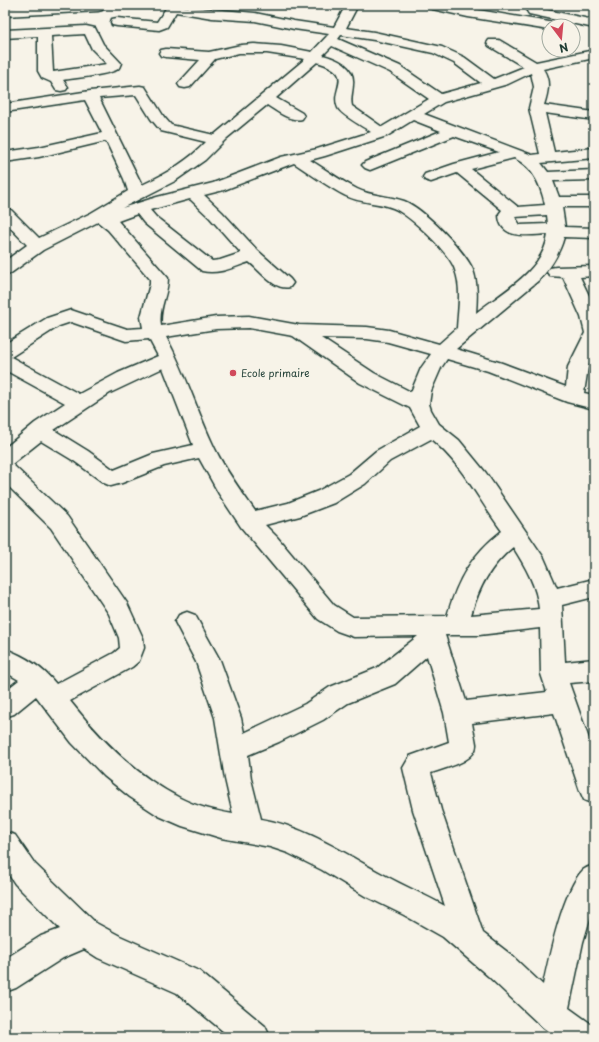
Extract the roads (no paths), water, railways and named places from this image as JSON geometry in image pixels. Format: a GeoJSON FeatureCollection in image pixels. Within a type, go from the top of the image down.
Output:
{"type":"FeatureCollection","features":[{"type":"Feature","properties":{"kind":"street"},"geometry":{"type":"LineString","coordinates":[[5,269],[36,246],[138,201],[187,166],[309,63],[334,35],[352,5]]}},
{"type":"Feature","properties":{"kind":"street"},"geometry":{"type":"LineString","coordinates":[[432,5],[480,15],[548,18]]}},
{"type":"Feature","properties":{"kind":"street"},"geometry":{"type":"LineString","coordinates":[[5,12],[48,7],[98,8]]}},
{"type":"Feature","properties":{"kind":"street"},"geometry":{"type":"LineString","coordinates":[[117,22],[159,26],[162,24],[173,7],[212,14],[255,17],[334,35],[374,36],[442,52],[467,66],[492,84]]}},
{"type":"Feature","properties":{"kind":"street"},"geometry":{"type":"LineString","coordinates":[[518,7],[548,18]]}},
{"type":"Feature","properties":{"kind":"street"},"geometry":{"type":"LineString","coordinates":[[581,22],[594,24]]}},
{"type":"Feature","properties":{"kind":"street"},"geometry":{"type":"LineString","coordinates":[[5,34],[78,30],[90,31],[97,46],[114,63],[113,66],[106,69],[53,77],[47,75],[45,71],[45,32]]}},
{"type":"Feature","properties":{"kind":"street"},"geometry":{"type":"LineString","coordinates":[[334,35],[395,69],[439,99]]}},
{"type":"Feature","properties":{"kind":"street"},"geometry":{"type":"LineString","coordinates":[[494,43],[534,67],[540,76],[543,86],[536,108],[548,157]]}},
{"type":"Feature","properties":{"kind":"street"},"geometry":{"type":"LineString","coordinates":[[166,53],[211,56],[246,48],[314,56],[333,62],[343,70],[347,84],[344,98],[345,108],[382,133]]}},
{"type":"Feature","properties":{"kind":"street"},"geometry":{"type":"LineString","coordinates":[[138,201],[164,200],[218,188],[279,162],[325,152],[382,133],[439,99],[506,80],[520,72],[534,67],[550,57],[594,54]]}},
{"type":"Feature","properties":{"kind":"street"},"geometry":{"type":"LineString","coordinates":[[186,84],[211,56]]}},
{"type":"Feature","properties":{"kind":"street"},"geometry":{"type":"LineString","coordinates":[[53,77],[68,98]]}},
{"type":"Feature","properties":{"kind":"street"},"geometry":{"type":"LineString","coordinates":[[5,108],[90,95],[141,90],[158,119],[166,128],[216,140]]}},
{"type":"Feature","properties":{"kind":"street"},"geometry":{"type":"LineString","coordinates":[[90,95],[89,110],[109,136],[132,179],[138,201],[150,220],[208,267],[223,265],[252,255]]}},
{"type":"Feature","properties":{"kind":"street"},"geometry":{"type":"LineString","coordinates":[[266,98],[297,116]]}},
{"type":"Feature","properties":{"kind":"street"},"geometry":{"type":"LineString","coordinates":[[536,108],[594,116]]}},
{"type":"Feature","properties":{"kind":"street"},"geometry":{"type":"LineString","coordinates":[[413,115],[529,160],[535,165],[542,177],[554,206],[557,231],[553,249],[539,272],[466,329],[442,351],[431,368],[421,391],[420,404],[425,418],[432,429],[452,445],[466,462],[536,564],[551,608],[553,674],[594,791]]}},
{"type":"Feature","properties":{"kind":"street"},"geometry":{"type":"LineString","coordinates":[[370,165],[441,138],[452,131]]}},
{"type":"Feature","properties":{"kind":"street"},"geometry":{"type":"LineString","coordinates":[[5,157],[40,152],[109,136]]}},
{"type":"Feature","properties":{"kind":"street"},"geometry":{"type":"LineString","coordinates":[[431,177],[459,167],[514,153]]}},
{"type":"Feature","properties":{"kind":"street"},"geometry":{"type":"LineString","coordinates":[[529,160],[594,153]]}},
{"type":"Feature","properties":{"kind":"street"},"geometry":{"type":"LineString","coordinates":[[297,158],[352,193],[399,205],[418,216],[430,227],[458,260],[464,270],[468,292],[466,329]]}},
{"type":"Feature","properties":{"kind":"street"},"geometry":{"type":"LineString","coordinates":[[459,167],[514,212]]}},
{"type":"Feature","properties":{"kind":"street"},"geometry":{"type":"LineString","coordinates":[[542,177],[594,175]]}},
{"type":"Feature","properties":{"kind":"street"},"geometry":{"type":"LineString","coordinates":[[194,194],[216,215],[252,255],[284,283]]}},
{"type":"Feature","properties":{"kind":"street"},"geometry":{"type":"LineString","coordinates":[[594,202],[514,212],[507,214],[506,216],[515,229],[594,233]]}},
{"type":"Feature","properties":{"kind":"street"},"geometry":{"type":"LineString","coordinates":[[5,213],[36,246]]}},
{"type":"Feature","properties":{"kind":"street"},"geometry":{"type":"LineString","coordinates":[[102,218],[114,226],[159,278],[159,284],[150,317],[155,333],[169,359],[205,450],[227,488],[249,521],[269,543],[314,599],[336,618],[354,627],[431,631],[457,626],[479,625],[551,608],[594,588]]}},
{"type":"Feature","properties":{"kind":"street"},"geometry":{"type":"LineString","coordinates":[[539,272],[594,271]]}},
{"type":"Feature","properties":{"kind":"street"},"geometry":{"type":"LineString","coordinates":[[569,272],[590,317],[594,334],[578,367],[574,396]]}},
{"type":"Feature","properties":{"kind":"street"},"geometry":{"type":"LineString","coordinates":[[5,353],[52,322],[68,316],[74,316],[126,335],[155,333],[228,322],[249,322],[299,331],[389,336],[495,367],[594,402]]}},
{"type":"Feature","properties":{"kind":"street"},"geometry":{"type":"LineString","coordinates":[[299,331],[367,378],[420,404]]}},
{"type":"Feature","properties":{"kind":"street"},"geometry":{"type":"LineString","coordinates":[[5,459],[79,402],[124,376],[169,359]]}},
{"type":"Feature","properties":{"kind":"street"},"geometry":{"type":"LineString","coordinates":[[5,362],[79,402]]}},
{"type":"Feature","properties":{"kind":"street"},"geometry":{"type":"LineString","coordinates":[[249,521],[298,509],[326,497],[357,479],[383,456],[432,429]]}},
{"type":"Feature","properties":{"kind":"street"},"geometry":{"type":"LineString","coordinates":[[39,432],[57,440],[111,478],[115,478],[160,459],[205,450]]}},
{"type":"Feature","properties":{"kind":"street"},"geometry":{"type":"LineString","coordinates":[[5,470],[59,522],[119,610],[131,638],[132,648],[130,654],[123,660],[5,706]]}},
{"type":"Feature","properties":{"kind":"street"},"geometry":{"type":"LineString","coordinates":[[457,626],[460,613],[476,574],[491,553],[516,533]]}},
{"type":"Feature","properties":{"kind":"street"},"geometry":{"type":"LineString","coordinates":[[187,622],[214,674],[228,718],[238,779],[250,829]]}},
{"type":"Feature","properties":{"kind":"street"},"geometry":{"type":"LineString","coordinates":[[431,631],[446,674],[457,713],[463,746],[457,752],[419,764],[416,768],[427,810],[472,944]]}},
{"type":"Feature","properties":{"kind":"street"},"geometry":{"type":"LineString","coordinates":[[234,749],[314,712],[347,692],[386,676],[395,670],[413,653],[431,631]]}},
{"type":"Feature","properties":{"kind":"street"},"geometry":{"type":"LineString","coordinates":[[5,659],[26,671],[46,689],[81,735],[113,767],[140,788],[169,807],[182,813],[221,824],[250,829],[294,842],[332,860],[374,886],[414,905],[453,927],[499,965],[552,1015],[583,1037]]}},
{"type":"Feature","properties":{"kind":"street"},"geometry":{"type":"LineString","coordinates":[[553,674],[594,670]]}},
{"type":"Feature","properties":{"kind":"street"},"geometry":{"type":"LineString","coordinates":[[457,713],[562,701]]}},
{"type":"Feature","properties":{"kind":"street"},"geometry":{"type":"LineString","coordinates":[[5,845],[24,874],[86,933],[109,947],[188,982],[254,1037]]}},
{"type":"Feature","properties":{"kind":"street"},"geometry":{"type":"LineString","coordinates":[[552,1015],[575,915],[590,883],[594,879]]}},
{"type":"Feature","properties":{"kind":"street"},"geometry":{"type":"LineString","coordinates":[[5,977],[52,947],[86,933]]}},
{"type":"Feature","properties":{"kind":"place","name":"Ecole primaire"},"geometry":{"type":"Point","coordinates":[233,373]}}]}
